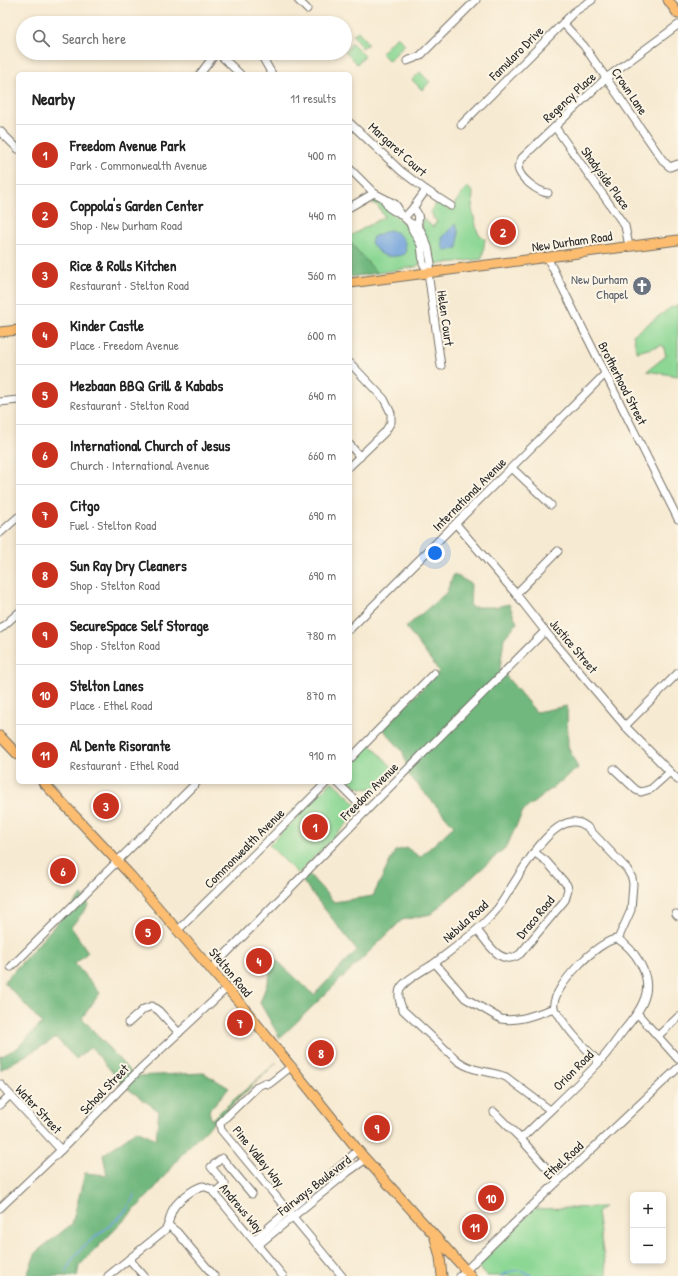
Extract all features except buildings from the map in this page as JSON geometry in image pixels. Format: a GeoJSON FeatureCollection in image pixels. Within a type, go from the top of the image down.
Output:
{"type":"FeatureCollection","features":[{"type":"Feature","properties":{"kind":"main road"},"geometry":{"type":"LineString","coordinates":[[668,0],[678,14]]}},
{"type":"Feature","properties":{"kind":"main road","name":"New Durham Road"},"geometry":{"type":"LineString","coordinates":[[352,283],[678,240]]}},
{"type":"Feature","properties":{"kind":"main road"},"geometry":{"type":"LineString","coordinates":[[0,332],[16,330]]}},
{"type":"Feature","properties":{"kind":"main road"},"geometry":{"type":"LineString","coordinates":[[0,736],[16,753]]}},
{"type":"Feature","properties":{"kind":"main road","name":"Stelton Road"},"geometry":{"type":"LineString","coordinates":[[45,784],[118,861],[178,930],[292,1066],[358,1150],[435,1236],[465,1274]]}},
{"type":"Feature","properties":{"kind":"main road"},"geometry":{"type":"LineString","coordinates":[[435,1236],[440,1257],[442,1276]]}},
{"type":"Feature","properties":{"kind":"street"},"geometry":{"type":"LineString","coordinates":[[298,0],[307,10]]}},
{"type":"Feature","properties":{"kind":"street"},"geometry":{"type":"LineString","coordinates":[[407,61],[420,56],[476,0]]}},
{"type":"Feature","properties":{"kind":"street"},"geometry":{"type":"LineString","coordinates":[[577,0],[582,7]]}},
{"type":"Feature","properties":{"kind":"street","name":"Famularo Drive"},"geometry":{"type":"LineString","coordinates":[[461,125],[574,12],[592,0]]}},
{"type":"Feature","properties":{"kind":"street","name":"Crown Lane"},"geometry":{"type":"LineString","coordinates":[[563,23],[584,46],[664,162],[670,167],[678,164]]}},
{"type":"Feature","properties":{"kind":"street","name":"Regency Place"},"geometry":{"type":"LineString","coordinates":[[548,194],[538,190],[520,174],[518,167],[522,158],[606,78],[678,25]]}},
{"type":"Feature","properties":{"kind":"street"},"geometry":{"type":"LineString","coordinates":[[202,72],[211,60]]}},
{"type":"Feature","properties":{"kind":"street"},"geometry":{"type":"LineString","coordinates":[[225,60],[238,72]]}},
{"type":"Feature","properties":{"kind":"street"},"geometry":{"type":"LineString","coordinates":[[264,60],[271,72]]}},
{"type":"Feature","properties":{"kind":"street","name":"Margaret Court"},"geometry":{"type":"LineString","coordinates":[[352,125],[401,171],[426,190],[451,206]]}},
{"type":"Feature","properties":{"kind":"street","name":"Shadyside Place"},"geometry":{"type":"LineString","coordinates":[[555,128],[625,226],[629,246]]}},
{"type":"Feature","properties":{"kind":"street"},"geometry":{"type":"LineString","coordinates":[[0,131],[16,147]]}},
{"type":"Feature","properties":{"kind":"street"},"geometry":{"type":"LineString","coordinates":[[352,171],[374,193],[395,204],[398,208],[398,212],[411,222],[413,208],[426,190]]}},
{"type":"Feature","properties":{"kind":"street"},"geometry":{"type":"LineString","coordinates":[[352,206],[374,193]]}},
{"type":"Feature","properties":{"kind":"street","name":"Helen Court"},"geometry":{"type":"LineString","coordinates":[[413,208],[418,213],[419,221],[411,222],[412,229],[421,245],[423,263],[428,272],[441,366]]}},
{"type":"Feature","properties":{"kind":"street","name":"Brotherhood Street"},"geometry":{"type":"LineString","coordinates":[[547,257],[678,519]]}},
{"type":"Feature","properties":{"kind":"street"},"geometry":{"type":"LineString","coordinates":[[352,365],[384,399],[391,413],[391,422],[385,432],[352,464]]}},
{"type":"Feature","properties":{"kind":"street","name":"International Avenue"},"geometry":{"type":"LineString","coordinates":[[352,627],[605,374]]}},
{"type":"Feature","properties":{"kind":"street"},"geometry":{"type":"LineString","coordinates":[[0,402],[16,400]]}},
{"type":"Feature","properties":{"kind":"street"},"geometry":{"type":"LineString","coordinates":[[352,447],[360,456]]}},
{"type":"Feature","properties":{"kind":"street"},"geometry":{"type":"LineString","coordinates":[[512,468],[551,505]]}},
{"type":"Feature","properties":{"kind":"street"},"geometry":{"type":"LineString","coordinates":[[0,533],[16,519]]}},
{"type":"Feature","properties":{"kind":"street","name":"Justice Street"},"geometry":{"type":"LineString","coordinates":[[456,524],[625,726],[678,780]]}},
{"type":"Feature","properties":{"kind":"street"},"geometry":{"type":"LineString","coordinates":[[516,594],[558,551]]}},
{"type":"Feature","properties":{"kind":"street"},"geometry":{"type":"LineString","coordinates":[[0,629],[16,615]]}},
{"type":"Feature","properties":{"kind":"street","name":"Freedom Avenue"},"geometry":{"type":"LineString","coordinates":[[211,969],[545,631]]}},
{"type":"Feature","properties":{"kind":"street"},"geometry":{"type":"LineString","coordinates":[[352,757],[434,673]]}},
{"type":"Feature","properties":{"kind":"street"},"geometry":{"type":"LineString","coordinates":[[625,726],[678,673]]}},
{"type":"Feature","properties":{"kind":"street"},"geometry":{"type":"LineString","coordinates":[[614,769],[636,790],[641,792],[651,789],[670,772]]}},
{"type":"Feature","properties":{"kind":"street"},"geometry":{"type":"LineString","coordinates":[[11,967],[195,784]]}},
{"type":"Feature","properties":{"kind":"street","name":"Commonwealth Avenue"},"geometry":{"type":"LineString","coordinates":[[178,930],[325,784]]}},
{"type":"Feature","properties":{"kind":"street"},"geometry":{"type":"LineString","coordinates":[[339,784],[366,811]]}},
{"type":"Feature","properties":{"kind":"street","name":"Nebula Road"},"geometry":{"type":"LineString","coordinates":[[550,1110],[506,1077],[499,1074],[474,1070],[458,1062],[403,1010],[399,1000],[399,994],[403,985],[435,963],[477,930],[500,906],[534,852],[547,836],[564,824],[577,822],[583,823],[626,869],[632,878],[631,910],[618,939]]}},
{"type":"Feature","properties":{"kind":"street","name":"Draco Road"},"geometry":{"type":"LineString","coordinates":[[477,930],[498,955],[504,958],[512,958],[520,954],[561,905],[568,894],[567,885],[546,861],[534,852]]}},
{"type":"Feature","properties":{"kind":"street"},"geometry":{"type":"LineString","coordinates":[[600,1062],[572,1034],[554,1008],[555,999],[557,994],[580,963],[610,940],[618,939]]}},
{"type":"Feature","properties":{"kind":"street","name":"Orion Road"},"geometry":{"type":"LineString","coordinates":[[521,1139],[600,1062],[637,1014],[644,1000],[646,993],[646,977],[640,963],[623,942],[618,939]]}},
{"type":"Feature","properties":{"kind":"street"},"geometry":{"type":"LineString","coordinates":[[435,963],[465,998],[501,1018],[508,1020],[522,1019],[554,1008]]}},
{"type":"Feature","properties":{"kind":"street","name":"School Street"},"geometry":{"type":"LineString","coordinates":[[0,1208],[61,1150],[142,1067],[227,988]]}},
{"type":"Feature","properties":{"kind":"street"},"geometry":{"type":"LineString","coordinates":[[128,1023],[144,1009],[152,1006],[159,1011],[179,1033]]}},
{"type":"Feature","properties":{"kind":"street"},"geometry":{"type":"LineString","coordinates":[[637,1014],[678,1059]]}},
{"type":"Feature","properties":{"kind":"street"},"geometry":{"type":"LineString","coordinates":[[658,1036],[678,1017]]}},
{"type":"Feature","properties":{"kind":"street","name":"Pine Valley Way"},"geometry":{"type":"LineString","coordinates":[[292,1066],[269,1084],[264,1083],[258,1086],[220,1124],[224,1133],[342,1276]]}},
{"type":"Feature","properties":{"kind":"street","name":"Ethel Road"},"geometry":{"type":"LineString","coordinates":[[465,1274],[558,1181],[678,1068]]}},
{"type":"Feature","properties":{"kind":"street","name":"Water Street"},"geometry":{"type":"LineString","coordinates":[[0,1084],[61,1150]]}},
{"type":"Feature","properties":{"kind":"street"},"geometry":{"type":"LineString","coordinates":[[0,1106],[10,1095]]}},
{"type":"Feature","properties":{"kind":"street"},"geometry":{"type":"LineString","coordinates":[[494,1112],[521,1139],[558,1181]]}},
{"type":"Feature","properties":{"kind":"street","name":"Fairways Boulevard"},"geometry":{"type":"LineString","coordinates":[[291,1214],[358,1150]]}},
{"type":"Feature","properties":{"kind":"street"},"geometry":{"type":"LineString","coordinates":[[214,1193],[225,1184],[211,1167],[222,1158],[252,1194]]}},
{"type":"Feature","properties":{"kind":"street","name":"Fairways Boulevard"},"geometry":{"type":"LineString","coordinates":[[256,1243],[291,1214],[366,1159]]}},
{"type":"Feature","properties":{"kind":"street","name":"Andrews Way"},"geometry":{"type":"LineString","coordinates":[[108,1276],[165,1230],[173,1208],[176,1204],[197,1187],[206,1186],[214,1193],[283,1276]]}},
{"type":"Feature","properties":{"kind":"street"},"geometry":{"type":"LineString","coordinates":[[168,1224],[177,1232],[214,1276]]}},
{"type":"Feature","properties":{"kind":"street"},"geometry":{"type":"LineString","coordinates":[[130,1259],[144,1276]]}},
{"type":"Feature","properties":{"kind":"green space"},"geometry":{"type":"Polygon","coordinates":[[[358,31],[368,44],[362,48],[353,35],[358,31]]]}},
{"type":"Feature","properties":{"kind":"green space"},"geometry":{"type":"Polygon","coordinates":[[[397,36],[405,44],[389,61],[381,53],[397,36]]]}},
{"type":"Feature","properties":{"kind":"green space"},"geometry":{"type":"Polygon","coordinates":[[[352,43],[365,56],[357,64],[352,59],[352,43]]]}},
{"type":"Feature","properties":{"kind":"green space"},"geometry":{"type":"Polygon","coordinates":[[[420,72],[430,82],[422,90],[412,80],[420,72]]]}},
{"type":"Feature","properties":{"kind":"green space"},"geometry":{"type":"Polygon","coordinates":[[[467,187],[473,192],[472,209],[478,233],[485,239],[482,259],[438,264],[433,261],[422,228],[422,218],[433,227],[437,221],[432,217],[434,215],[430,213],[438,201],[450,210],[467,187]]]}},
{"type":"Feature","properties":{"kind":"green space"},"geometry":{"type":"Polygon","coordinates":[[[374,197],[377,199],[400,219],[413,235],[418,244],[420,264],[415,267],[377,273],[352,244],[352,235],[384,217],[377,204],[375,205],[371,198],[374,197]]]}},
{"type":"Feature","properties":{"kind":"green space"},"geometry":{"type":"Polygon","coordinates":[[[352,244],[377,273],[352,277],[352,244]]]}},
{"type":"Feature","properties":{"kind":"green space"},"geometry":{"type":"Polygon","coordinates":[[[678,305],[678,376],[647,371],[666,356],[663,345],[637,352],[633,335],[670,308],[678,305]]]}},
{"type":"Feature","properties":{"kind":"green space"},"geometry":{"type":"Polygon","coordinates":[[[454,574],[471,584],[470,607],[495,607],[509,604],[517,623],[504,638],[500,669],[536,712],[567,706],[568,747],[578,768],[523,811],[507,846],[431,914],[402,920],[280,1038],[260,1003],[270,975],[264,957],[271,955],[314,995],[357,950],[300,878],[307,872],[334,902],[373,896],[395,851],[407,848],[420,857],[454,826],[409,775],[403,752],[383,729],[439,671],[406,627],[446,593],[454,574]]]}},
{"type":"Feature","properties":{"kind":"green space"},"geometry":{"type":"Polygon","coordinates":[[[370,744],[397,772],[381,785],[368,789],[362,788],[352,783],[352,762],[370,744]]]}},
{"type":"Feature","properties":{"kind":"green space"},"geometry":{"type":"Polygon","coordinates":[[[329,784],[335,784],[361,809],[298,874],[269,845],[329,784]]]}},
{"type":"Feature","properties":{"kind":"green space"},"geometry":{"type":"Polygon","coordinates":[[[82,895],[89,905],[71,927],[88,952],[75,964],[100,993],[82,1018],[134,1076],[204,1073],[229,1088],[209,1110],[211,1120],[277,1062],[186,1149],[150,1194],[79,1266],[77,1276],[27,1276],[36,1252],[72,1224],[85,1173],[107,1175],[103,1155],[137,1130],[156,1139],[159,1111],[124,1086],[91,1047],[76,1059],[56,1038],[0,1070],[0,1057],[17,1048],[42,1023],[4,982],[82,895]]]}},
{"type":"Feature","properties":{"kind":"green space"},"geometry":{"type":"Polygon","coordinates":[[[604,1207],[597,1213],[607,1276],[487,1276],[478,1266],[534,1209],[604,1207]]]}},
{"type":"Feature","properties":{"kind":"water"},"geometry":{"type":"Polygon","coordinates":[[[455,224],[458,232],[458,248],[446,251],[443,247],[442,238],[455,224]]]}},
{"type":"Feature","properties":{"kind":"water"},"geometry":{"type":"Polygon","coordinates":[[[389,230],[397,233],[403,239],[406,250],[405,254],[385,256],[374,247],[371,242],[373,237],[389,230]]]}},
{"type":"Feature","properties":{"kind":"waterway"},"geometry":{"type":"LineString","coordinates":[[67,1271],[77,1253],[120,1217],[127,1209],[135,1193]]}},
{"type":"Feature","properties":{"kind":"waterway"},"geometry":{"type":"LineString","coordinates":[[501,1276],[516,1270],[528,1273],[532,1276]]}},
{"type":"Feature","properties":{"kind":"place","name":"Coppola's Garden Center"},"geometry":{"type":"Point","coordinates":[503,232]}},
{"type":"Feature","properties":{"kind":"place","name":"New Durham Chapel"},"geometry":{"type":"Point","coordinates":[642,286]}},
{"type":"Feature","properties":{"kind":"place","name":"Rice & Rolls Kitchen"},"geometry":{"type":"Point","coordinates":[106,806]}},
{"type":"Feature","properties":{"kind":"place","name":"Freedom Avenue Park"},"geometry":{"type":"Point","coordinates":[315,827]}},
{"type":"Feature","properties":{"kind":"place","name":"International Church of Jesus"},"geometry":{"type":"Point","coordinates":[63,871]}},
{"type":"Feature","properties":{"kind":"place","name":"Mezbaan BBQ Grill & Kababs"},"geometry":{"type":"Point","coordinates":[148,932]}},
{"type":"Feature","properties":{"kind":"place","name":"Kinder Castle"},"geometry":{"type":"Point","coordinates":[259,961]}},
{"type":"Feature","properties":{"kind":"place","name":"Citgo"},"geometry":{"type":"Point","coordinates":[240,1023]}},
{"type":"Feature","properties":{"kind":"place","name":"Sun Ray Dry Cleaners"},"geometry":{"type":"Point","coordinates":[321,1053]}},
{"type":"Feature","properties":{"kind":"place","name":"SecureSpace Self Storage"},"geometry":{"type":"Point","coordinates":[377,1128]}},
{"type":"Feature","properties":{"kind":"place","name":"Stelton Lanes"},"geometry":{"type":"Point","coordinates":[491,1198]}},
{"type":"Feature","properties":{"kind":"place","name":"Al Dente Risorante"},"geometry":{"type":"Point","coordinates":[475,1227]}}]}
